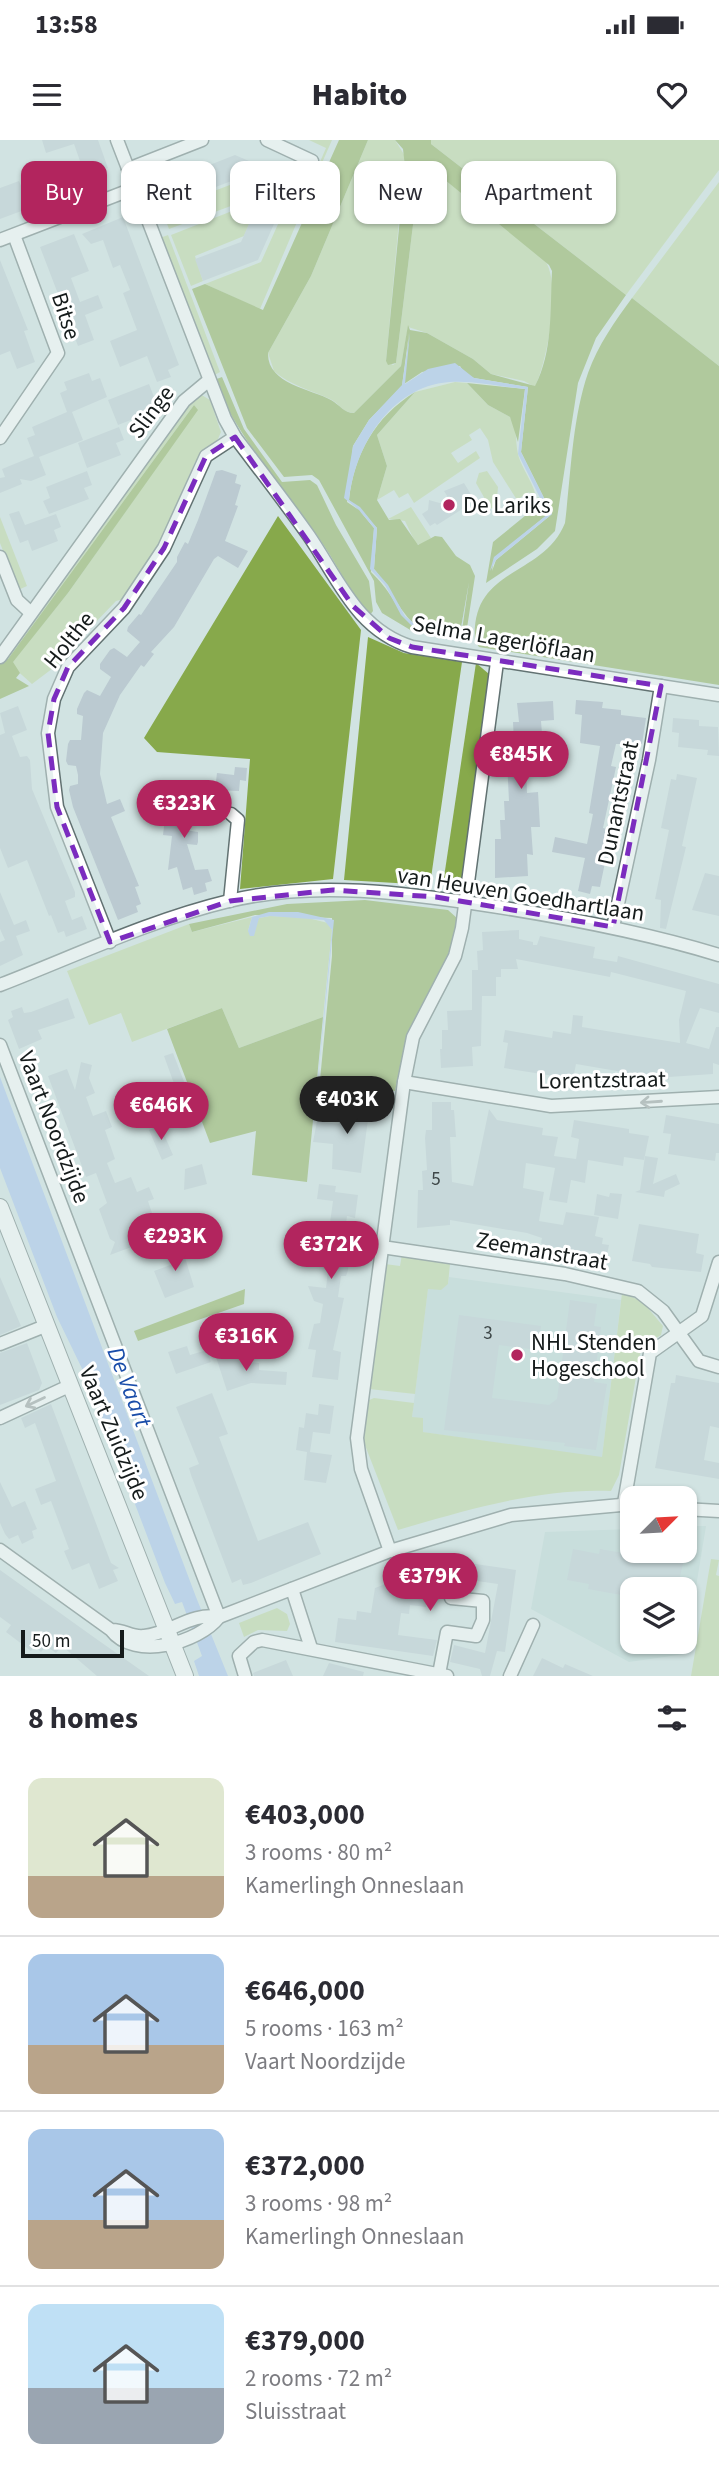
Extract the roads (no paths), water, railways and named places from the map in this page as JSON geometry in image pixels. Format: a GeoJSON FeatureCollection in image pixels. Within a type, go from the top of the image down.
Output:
{"type":"FeatureCollection","features":[{"type":"Feature","properties":{"kind":"main road","name":"Vaart Zuidzijde"},"geometry":{"type":"LineString","coordinates":[[0,1207],[38,1328],[69,1386],[186,1676]]}},
{"type":"Feature","properties":{"kind":"street","name":"Slinge"},"geometry":{"type":"LineString","coordinates":[[117,140],[125,161]]}},
{"type":"Feature","properties":{"kind":"street"},"geometry":{"type":"LineString","coordinates":[[148,161],[202,140]]}},
{"type":"Feature","properties":{"kind":"street"},"geometry":{"type":"LineString","coordinates":[[267,140],[312,161]]}},
{"type":"Feature","properties":{"kind":"street"},"geometry":{"type":"LineString","coordinates":[[0,240],[121,193]]}},
{"type":"Feature","properties":{"kind":"street","name":"Slinge"},"geometry":{"type":"LineString","coordinates":[[0,657],[184,401],[208,381],[149,224]]}},
{"type":"Feature","properties":{"kind":"street","name":"Bitse"},"geometry":{"type":"LineString","coordinates":[[0,438],[58,353],[14,235]]}},
{"type":"Feature","properties":{"kind":"street","name":"Selma Lagerlöflaan"},"geometry":{"type":"LineString","coordinates":[[208,381],[235,437],[308,535],[349,600],[369,624],[389,638],[412,647],[470,654],[497,662],[719,695]]}},
{"type":"Feature","properties":{"kind":"street","name":"Holthe"},"geometry":{"type":"LineString","coordinates":[[110,942],[57,807],[48,733],[54,699],[68,667],[124,608],[164,548],[206,456],[235,437]]}},
{"type":"Feature","properties":{"kind":"street"},"geometry":{"type":"LineString","coordinates":[[0,557],[17,600],[31,613]]}},
{"type":"Feature","properties":{"kind":"street"},"geometry":{"type":"LineString","coordinates":[[390,1551],[361,1469],[357,1438],[404,1082],[413,1037],[455,956],[466,902],[497,662]]}},
{"type":"Feature","properties":{"kind":"street","name":"Dunantstraat"},"geometry":{"type":"LineString","coordinates":[[613,927],[650,756],[661,686]]}},
{"type":"Feature","properties":{"kind":"street"},"geometry":{"type":"LineString","coordinates":[[230,901],[238,820],[231,814]]}},
{"type":"Feature","properties":{"kind":"street","name":"van Heuven Goedhartlaan"},"geometry":{"type":"LineString","coordinates":[[0,985],[110,942],[230,901],[333,890],[466,902],[613,927],[719,955]]}},
{"type":"Feature","properties":{"kind":"street","name":"Vaart Noordzijde"},"geometry":{"type":"LineString","coordinates":[[0,1045],[219,1617]]}},
{"type":"Feature","properties":{"kind":"street","name":"Lorentzstraat"},"geometry":{"type":"LineString","coordinates":[[404,1082],[551,1106],[719,1097]]}},
{"type":"Feature","properties":{"kind":"street","name":"Zeemanstraat"},"geometry":{"type":"LineString","coordinates":[[382,1247],[534,1269],[638,1291],[663,1311],[699,1361],[719,1367]]}},
{"type":"Feature","properties":{"kind":"street"},"geometry":{"type":"LineString","coordinates":[[630,1486],[650,1353],[702,1316],[719,1262]]}},
{"type":"Feature","properties":{"kind":"street"},"geometry":{"type":"LineString","coordinates":[[0,1344],[38,1328]]}},
{"type":"Feature","properties":{"kind":"street"},"geometry":{"type":"LineString","coordinates":[[0,1418],[69,1386]]}},
{"type":"Feature","properties":{"kind":"street"},"geometry":{"type":"LineString","coordinates":[[0,1550],[111,1630],[120,1629],[142,1637],[194,1635],[210,1629],[219,1617],[390,1551],[511,1516],[620,1505]]}},
{"type":"Feature","properties":{"kind":"street"},"geometry":{"type":"LineString","coordinates":[[697,1510],[719,1511]]}},
{"type":"Feature","properties":{"kind":"street"},"geometry":{"type":"LineString","coordinates":[[292,1589],[311,1648]]}},
{"type":"Feature","properties":{"kind":"street"},"geometry":{"type":"LineString","coordinates":[[245,1676],[239,1656],[258,1640],[443,1675],[447,1632],[476,1636],[483,1620],[483,1601],[451,1598]]}},
{"type":"Feature","properties":{"kind":"street"},"geometry":{"type":"LineString","coordinates":[[169,1635],[188,1621],[205,1614],[219,1617]]}},
{"type":"Feature","properties":{"kind":"street"},"geometry":{"type":"LineString","coordinates":[[510,1676],[533,1625]]}},
{"type":"Feature","properties":{"kind":"water"},"geometry":{"type":"Polygon","coordinates":[[[410,332],[405,384],[428,369],[455,363],[474,378],[528,387],[521,452],[552,514],[496,560],[490,571],[494,557],[548,514],[518,454],[525,389],[458,382],[428,386],[393,407],[379,423],[359,459],[349,500],[360,507],[377,528],[374,569],[388,585],[405,616],[416,625],[461,628],[469,582],[461,630],[412,626],[401,615],[385,585],[370,569],[374,528],[359,510],[344,498],[353,446],[369,420],[402,385],[410,332]]]}},
{"type":"Feature","properties":{"kind":"water"},"geometry":{"type":"Polygon","coordinates":[[[269,912],[298,912],[334,920],[312,1136],[332,930],[324,920],[270,916],[259,918],[254,936],[250,936],[248,931],[252,917],[269,912]]]}},
{"type":"Feature","properties":{"kind":"water"},"geometry":{"type":"Polygon","coordinates":[[[0,1077],[228,1676],[199,1676],[194,1661],[202,1656],[182,1602],[175,1604],[165,1583],[89,1383],[57,1317],[0,1168],[0,1077]]]}},
{"type":"Feature","properties":{"kind":"place","name":"De Lariks"},"geometry":{"type":"Point","coordinates":[449,505]}},
{"type":"Feature","properties":{"kind":"place","name":"NHL Stenden Hogeschool"},"geometry":{"type":"Point","coordinates":[517,1355]}},
{"type":"Feature","properties":{"kind":"water label","name":"De Vaart"},"geometry":{"type":"Point","coordinates":[129,1387]}}]}
